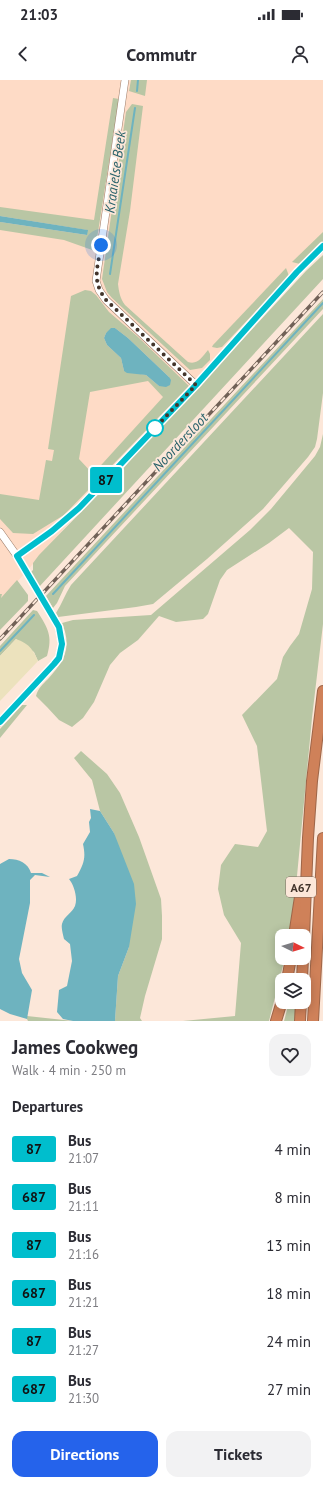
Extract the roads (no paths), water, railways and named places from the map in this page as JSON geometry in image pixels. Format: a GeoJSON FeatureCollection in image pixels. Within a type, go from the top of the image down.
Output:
{"type":"FeatureCollection","features":[{"type":"Feature","properties":{"kind":"highway","name":"A67"},"geometry":{"type":"LineString","coordinates":[[304,929],[312,781],[323,691]]}},
{"type":"Feature","properties":{"kind":"highway","name":"A67"},"geometry":{"type":"LineString","coordinates":[[295,929],[308,838]]}},
{"type":"Feature","properties":{"kind":"highway","name":"A67"},"geometry":{"type":"LineString","coordinates":[[312,1021],[323,838]]}},
{"type":"Feature","properties":{"kind":"highway"},"geometry":{"type":"LineString","coordinates":[[276,1021],[280,1009]]}},
{"type":"Feature","properties":{"kind":"highway"},"geometry":{"type":"LineString","coordinates":[[300,1021],[301,1009]]}},
{"type":"Feature","properties":{"kind":"street"},"geometry":{"type":"LineString","coordinates":[[125,80],[96,281],[99,290],[106,300],[196,385]]}},
{"type":"Feature","properties":{"kind":"street"},"geometry":{"type":"LineString","coordinates":[[17,556],[52,531],[79,508],[196,385],[297,272],[323,246]]}},
{"type":"Feature","properties":{"kind":"street"},"geometry":{"type":"LineString","coordinates":[[0,532],[17,556],[59,627],[62,644],[59,658],[0,722]]}},
{"type":"Feature","properties":{"kind":"water"},"geometry":{"type":"Polygon","coordinates":[[[0,216],[88,230],[87,235],[0,222],[0,216]]]}},
{"type":"Feature","properties":{"kind":"water"},"geometry":{"type":"Polygon","coordinates":[[[111,328],[115,328],[128,338],[169,377],[171,380],[170,385],[166,387],[159,386],[146,375],[127,373],[124,371],[121,358],[107,345],[104,338],[106,333],[111,328]]]}},
{"type":"Feature","properties":{"kind":"water"},"geometry":{"type":"Polygon","coordinates":[[[90,809],[100,811],[114,833],[134,884],[136,904],[129,947],[118,976],[115,1021],[73,1021],[63,1019],[57,1012],[59,990],[67,986],[72,961],[70,944],[64,939],[62,927],[63,921],[74,908],[76,903],[75,892],[69,879],[77,876],[83,864],[83,844],[90,832],[90,809]]]}},
{"type":"Feature","properties":{"kind":"water"},"geometry":{"type":"Polygon","coordinates":[[[9,859],[23,862],[31,873],[42,873],[50,877],[35,875],[30,880],[30,903],[19,959],[22,973],[32,990],[27,1019],[10,1014],[0,1009],[0,864],[9,859]]]}},
{"type":"Feature","properties":{"kind":"waterway","name":"Kraaielse Beek"},"geometry":{"type":"LineString","coordinates":[[137,91],[138,80]]}},
{"type":"Feature","properties":{"kind":"waterway","name":"Kraaielse Beek"},"geometry":{"type":"LineString","coordinates":[[110,274],[135,108]]}},
{"type":"Feature","properties":{"kind":"waterway","name":"Noordersloot"},"geometry":{"type":"LineString","coordinates":[[53,594],[323,303]]}},
{"type":"Feature","properties":{"kind":"waterway"},"geometry":{"type":"LineString","coordinates":[[0,651],[34,615]]}},
{"type":"Feature","properties":{"kind":"railway"},"geometry":{"type":"LineString","coordinates":[[0,639],[323,292]]}}]}
